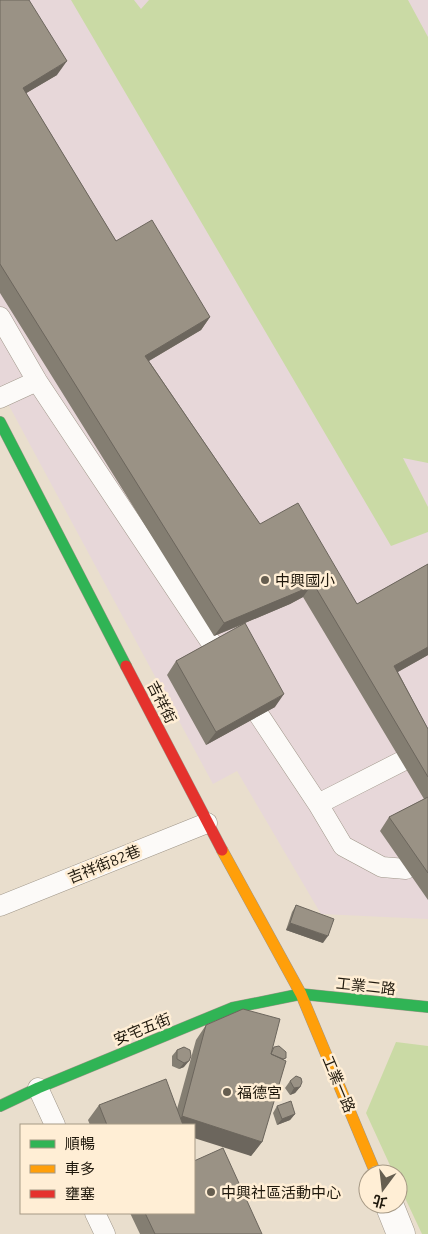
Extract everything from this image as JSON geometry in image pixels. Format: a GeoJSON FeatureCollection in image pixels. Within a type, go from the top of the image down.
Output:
{"type":"FeatureCollection","features":[{"type":"Feature","properties":{"kind":"street","name":"吉祥街"},"geometry":{"type":"LineString","coordinates":[[0,422],[6,446],[207,823],[301,994]]}},
{"type":"Feature","properties":{"kind":"street","name":"工業二路"},"geometry":{"type":"LineString","coordinates":[[301,994],[376,1004],[428,1007]]}},
{"type":"Feature","properties":{"kind":"street","name":"安宅五街"},"geometry":{"type":"LineString","coordinates":[[0,1106],[38,1088],[232,1008],[301,994]]}},
{"type":"Feature","properties":{"kind":"street","name":"工業一路"},"geometry":{"type":"LineString","coordinates":[[301,994],[372,1164]]}},
{"type":"Feature","properties":{"kind":"street"},"geometry":{"type":"LineString","coordinates":[[393,1214],[401,1234]]}},
{"type":"Feature","properties":{"kind":"lane"},"geometry":{"type":"LineString","coordinates":[[0,317],[37,381],[318,804],[343,846],[382,867],[406,869]]}},
{"type":"Feature","properties":{"kind":"lane"},"geometry":{"type":"LineString","coordinates":[[0,398],[37,381]]}},
{"type":"Feature","properties":{"kind":"lane"},"geometry":{"type":"LineString","coordinates":[[318,804],[428,748]]}},
{"type":"Feature","properties":{"kind":"lane","name":"吉祥街82巷"},"geometry":{"type":"LineString","coordinates":[[0,906],[207,823]]}},
{"type":"Feature","properties":{"kind":"lane"},"geometry":{"type":"LineString","coordinates":[[38,1088],[55,1124]]}},
{"type":"Feature","properties":{"kind":"lane"},"geometry":{"type":"LineString","coordinates":[[96,1214],[105,1234]]}},
{"type":"Feature","properties":{"kind":"shaded area","name":"中興國小"},"geometry":{"type":"Polygon","coordinates":[[[0,0],[428,0],[428,919],[321,914],[237,771],[213,784],[0,389],[0,0]]]}},
{"type":"Feature","properties":{"kind":"green space"},"geometry":{"type":"Polygon","coordinates":[[[71,0],[134,0],[141,9],[149,0],[408,0],[428,37],[428,463],[403,458],[428,507],[428,532],[391,546],[71,0]]]}},
{"type":"Feature","properties":{"kind":"green space"},"geometry":{"type":"Polygon","coordinates":[[[396,1042],[428,1046],[428,1234],[422,1234],[408,1204],[408,1164],[389,1164],[366,1113],[396,1042]]]}},
{"type":"Feature","properties":{"kind":"building"},"geometry":{"type":"Polygon","coordinates":[[[0,0],[29,0],[67,61],[23,88],[116,241],[152,220],[210,317],[145,356],[260,524],[298,503],[357,604],[428,564],[428,647],[394,666],[428,729],[428,777],[313,583],[300,591],[224,623],[0,264],[0,0]]]}},
{"type":"Feature","properties":{"kind":"building"},"geometry":{"type":"Polygon","coordinates":[[[245,623],[284,694],[216,732],[176,661],[245,623]]]}},
{"type":"Feature","properties":{"kind":"building"},"geometry":{"type":"Polygon","coordinates":[[[428,797],[428,873],[389,817],[428,797]]]}},
{"type":"Feature","properties":{"kind":"building"},"geometry":{"type":"Polygon","coordinates":[[[296,905],[334,919],[328,936],[290,923],[296,905]]]}},
{"type":"Feature","properties":{"kind":"building","name":"福德宮"},"geometry":{"type":"Polygon","coordinates":[[[243,1009],[280,1019],[271,1054],[286,1061],[262,1142],[182,1116],[206,1025],[243,1009]]]}},
{"type":"Feature","properties":{"kind":"building"},"geometry":{"type":"Polygon","coordinates":[[[279,1046],[286,1052],[286,1058],[283,1059],[271,1054],[274,1047],[279,1046]]]}},
{"type":"Feature","properties":{"kind":"building"},"geometry":{"type":"Polygon","coordinates":[[[184,1047],[190,1050],[191,1056],[189,1061],[184,1063],[177,1059],[177,1050],[184,1047]]]}},
{"type":"Feature","properties":{"kind":"building"},"geometry":{"type":"Polygon","coordinates":[[[296,1076],[301,1078],[302,1082],[300,1087],[294,1088],[290,1081],[296,1076]]]}},
{"type":"Feature","properties":{"kind":"building"},"geometry":{"type":"Polygon","coordinates":[[[166,1079],[183,1124],[107,1124],[99,1105],[166,1079]]]}},
{"type":"Feature","properties":{"kind":"building"},"geometry":{"type":"Polygon","coordinates":[[[291,1101],[295,1114],[282,1119],[277,1106],[291,1101]]]}},
{"type":"Feature","properties":{"kind":"building","name":"中興社區活動中心"},"geometry":{"type":"Polygon","coordinates":[[[223,1148],[262,1234],[155,1234],[145,1214],[195,1214],[195,1161],[223,1148]]]}},
{"type":"Feature","properties":{"kind":"traffic: fast"},"geometry":{"type":"LineString","coordinates":[[0,422],[126,666]]}},
{"type":"Feature","properties":{"kind":"traffic: fast"},"geometry":{"type":"LineString","coordinates":[[0,1106],[38,1088],[232,1008],[301,994],[428,1007]]}},
{"type":"Feature","properties":{"kind":"traffic: slow"},"geometry":{"type":"LineString","coordinates":[[222,850],[301,994],[372,1164]]}},
{"type":"Feature","properties":{"kind":"traffic: jam"},"geometry":{"type":"LineString","coordinates":[[126,666],[222,850]]}},
{"type":"Feature","properties":{"kind":"place","name":"中興國小"},"geometry":{"type":"Point","coordinates":[265,580]}},
{"type":"Feature","properties":{"kind":"place","name":"福德宮"},"geometry":{"type":"Point","coordinates":[227,1092]}},
{"type":"Feature","properties":{"kind":"place","name":"中興社區活動中心"},"geometry":{"type":"Point","coordinates":[211,1192]}}]}
